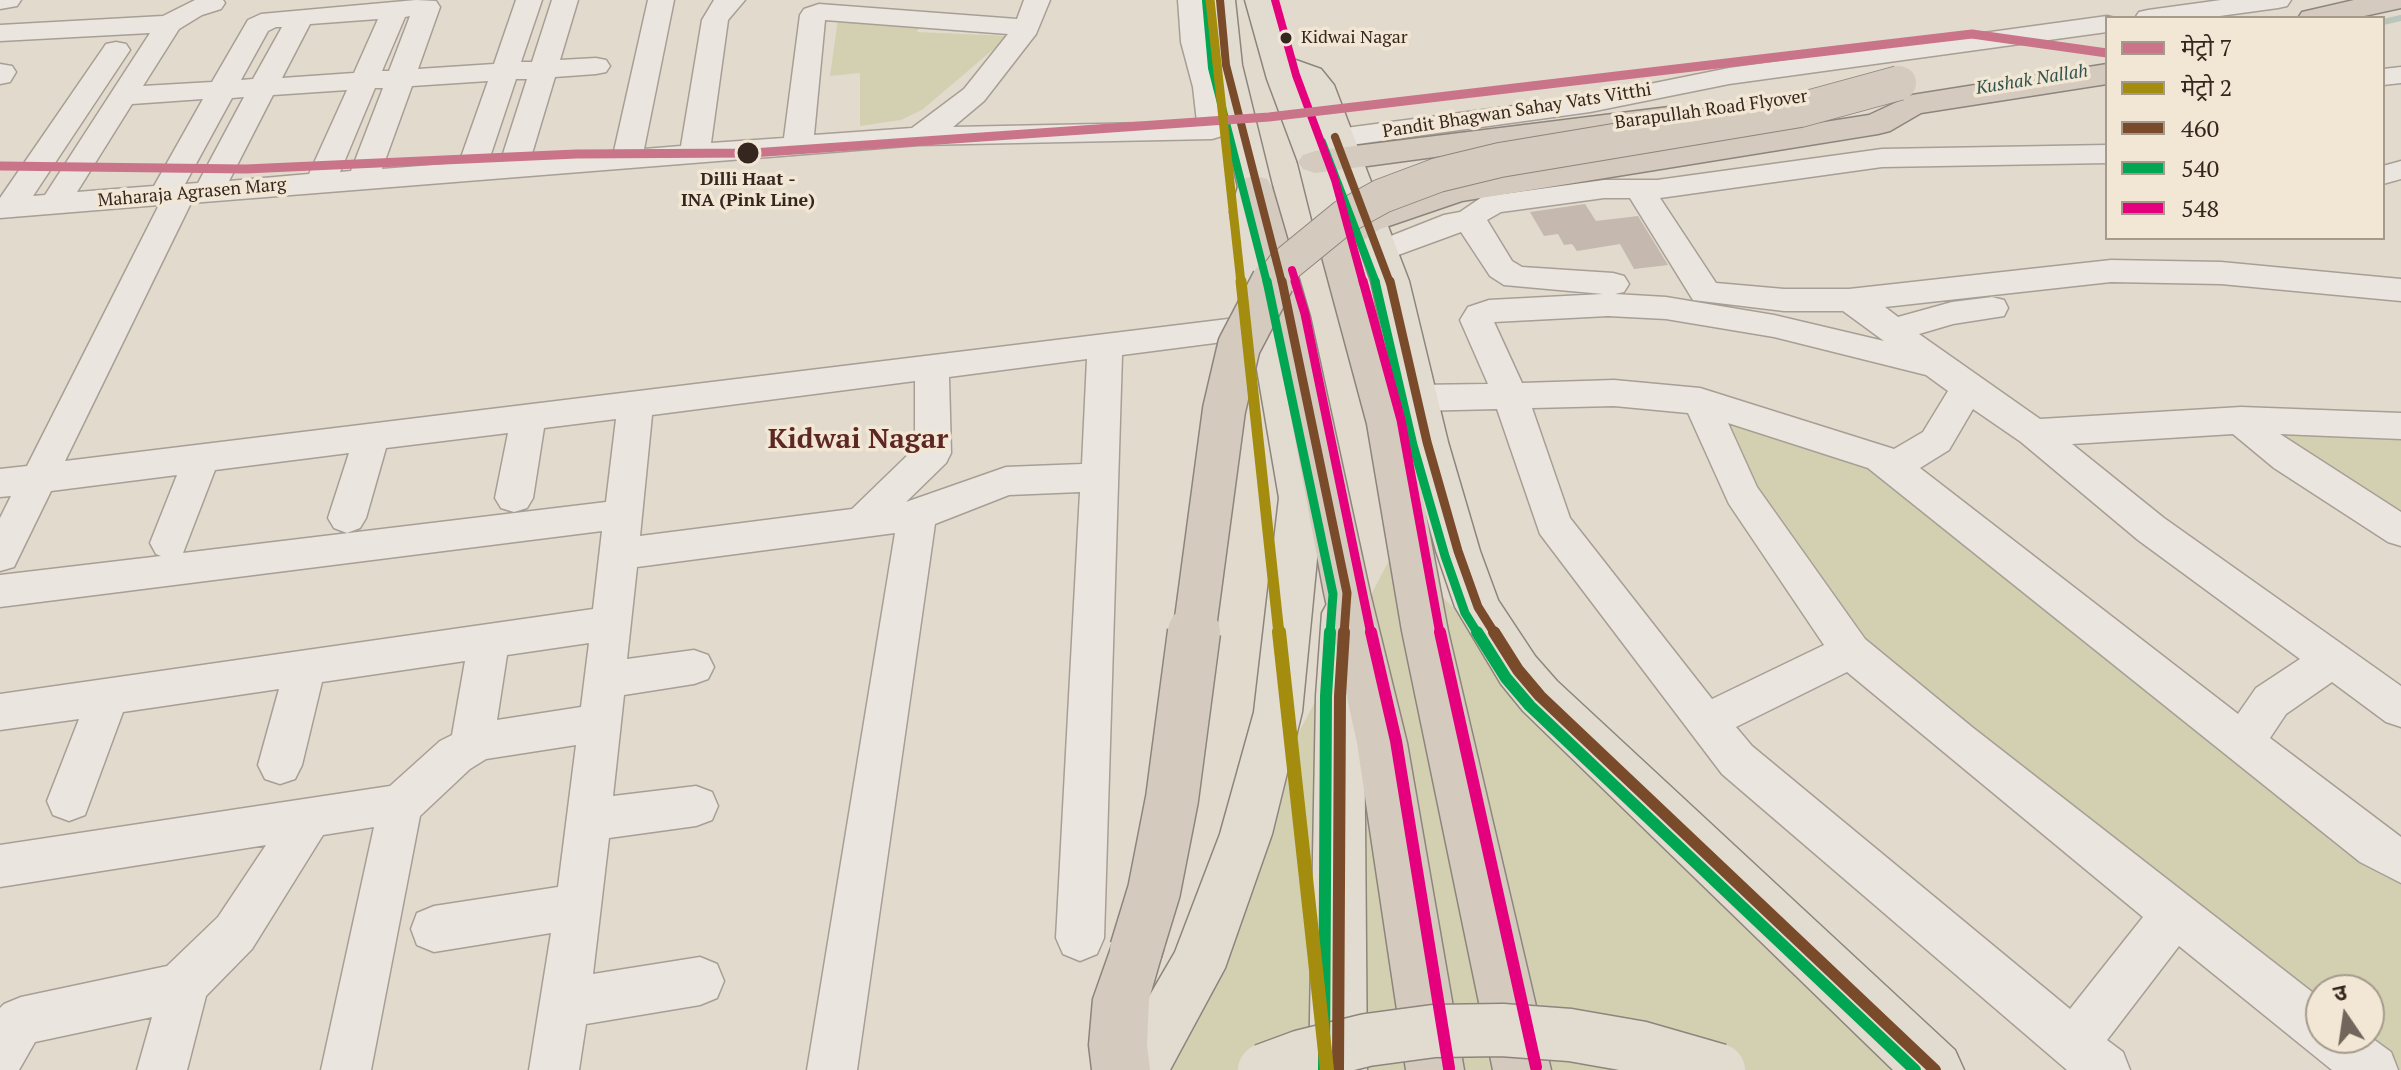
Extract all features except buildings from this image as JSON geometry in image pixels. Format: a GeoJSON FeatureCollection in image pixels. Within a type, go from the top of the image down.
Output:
{"type":"FeatureCollection","features":[{"type":"Feature","properties":{"kind":"highway"},"geometry":{"type":"LineString","coordinates":[[2322,16],[2396,0]]}},
{"type":"Feature","properties":{"kind":"highway","name":"Barapullah Road Flyover"},"geometry":{"type":"LineString","coordinates":[[1325,150],[1390,153],[2105,52]]}},
{"type":"Feature","properties":{"kind":"highway","name":"Barapullah Road Flyover"},"geometry":{"type":"LineString","coordinates":[[1361,238],[1405,206],[1456,191],[1878,124],[1912,105],[2105,74]]}},
{"type":"Feature","properties":{"kind":"highway"},"geometry":{"type":"LineString","coordinates":[[1121,1070],[1118,1045],[1121,999],[1154,891],[1172,799],[1224,410],[1239,346],[1265,293],[1284,266],[1344,217],[1382,196],[1438,175],[1500,160],[1800,110],[1899,83]]}},
{"type":"Feature","properties":{"kind":"highway"},"geometry":{"type":"LineString","coordinates":[[1255,187],[1291,317],[1347,593],[1382,743],[1435,1070]]}},
{"type":"Feature","properties":{"kind":"highway"},"geometry":{"type":"LineString","coordinates":[[1361,238],[1373,368],[1405,402],[1425,631],[1522,1070]]}},
{"type":"Feature","properties":{"kind":"main road"},"geometry":{"type":"LineString","coordinates":[[1138,1070],[1197,968],[1246,834],[1278,712],[1301,498],[1248,212],[1255,187],[1226,65],[1220,0]]}},
{"type":"Feature","properties":{"kind":"main road"},"geometry":{"type":"LineString","coordinates":[[1260,0],[1279,65],[1325,150],[1361,238],[1390,281],[1405,402],[1478,607],[1518,670],[1540,696],[1935,1070]]}},
{"type":"Feature","properties":{"kind":"main road"},"geometry":{"type":"LineString","coordinates":[[1338,1070],[1340,696],[1347,593]]}},
{"type":"Feature","properties":{"kind":"main road"},"geometry":{"type":"LineString","coordinates":[[1264,1070],[1302,1056],[1367,1040],[1434,1031],[1502,1030],[1570,1035],[1639,1047],[1719,1070]]}},
{"type":"Feature","properties":{"kind":"street"},"geometry":{"type":"LineString","coordinates":[[0,1],[8,0]]}},
{"type":"Feature","properties":{"kind":"street"},"geometry":{"type":"LineString","coordinates":[[474,162],[529,0]]}},
{"type":"Feature","properties":{"kind":"street"},"geometry":{"type":"LineString","coordinates":[[515,159],[565,0]]}},
{"type":"Feature","properties":{"kind":"street"},"geometry":{"type":"LineString","coordinates":[[627,158],[661,0]]}},
{"type":"Feature","properties":{"kind":"street"},"geometry":{"type":"LineString","coordinates":[[919,136],[950,116],[974,95],[1027,28],[1037,0]]}},
{"type":"Feature","properties":{"kind":"street"},"geometry":{"type":"LineString","coordinates":[[1191,0],[1194,42],[1207,87],[1212,130]]}},
{"type":"Feature","properties":{"kind":"street"},"geometry":{"type":"LineString","coordinates":[[2162,16],[2278,0]]}},
{"type":"Feature","properties":{"kind":"street"},"geometry":{"type":"LineString","coordinates":[[695,153],[715,20],[726,1]]}},
{"type":"Feature","properties":{"kind":"street"},"geometry":{"type":"LineString","coordinates":[[63,191],[169,24],[193,9],[212,3]]}},
{"type":"Feature","properties":{"kind":"street"},"geometry":{"type":"LineString","coordinates":[[0,556],[189,186],[222,90],[260,22],[427,7],[429,10],[366,170]]}},
{"type":"Feature","properties":{"kind":"street"},"geometry":{"type":"LineString","coordinates":[[324,173],[395,10]]}},
{"type":"Feature","properties":{"kind":"street"},"geometry":{"type":"LineString","coordinates":[[798,145],[813,15],[819,12],[1027,28]]}},
{"type":"Feature","properties":{"kind":"street"},"geometry":{"type":"LineString","coordinates":[[189,186],[262,88],[300,17]]}},
{"type":"Feature","properties":{"kind":"street"},"geometry":{"type":"LineString","coordinates":[[0,33],[169,24]]}},
{"type":"Feature","properties":{"kind":"street","name":"Pandit Bhagwan Sahay Vats Vitthi"},"geometry":{"type":"LineString","coordinates":[[1325,150],[1741,74],[2105,24]]}},
{"type":"Feature","properties":{"kind":"street"},"geometry":{"type":"LineString","coordinates":[[11,207],[116,50]]}},
{"type":"Feature","properties":{"kind":"street"},"geometry":{"type":"LineString","coordinates":[[124,96],[596,66]]}},
{"type":"Feature","properties":{"kind":"street"},"geometry":{"type":"LineString","coordinates":[[1212,130],[1238,108]]}},
{"type":"Feature","properties":{"kind":"street","name":"Maharaja Agrasen Marg"},"geometry":{"type":"LineString","coordinates":[[11,207],[63,191],[189,186],[515,159],[627,158],[919,136],[1212,130]]}},
{"type":"Feature","properties":{"kind":"street"},"geometry":{"type":"LineString","coordinates":[[1468,222],[1480,210],[1493,204],[1604,189],[1640,190],[1882,158],[2105,154]]}},
{"type":"Feature","properties":{"kind":"street"},"geometry":{"type":"LineString","coordinates":[[1640,190],[1705,292]]}},
{"type":"Feature","properties":{"kind":"street"},"geometry":{"type":"LineString","coordinates":[[1361,238],[1468,222],[1477,228],[1501,268],[1515,277],[1784,300],[1849,300],[2111,271],[2221,273],[2401,290]]}},
{"type":"Feature","properties":{"kind":"street"},"geometry":{"type":"LineString","coordinates":[[1743,295],[1797,284],[2092,251],[2207,253],[2401,270]]}},
{"type":"Feature","properties":{"kind":"street"},"geometry":{"type":"LineString","coordinates":[[1897,333],[1904,327],[1952,313],[2123,293],[2236,294],[2401,309]]}},
{"type":"Feature","properties":{"kind":"street"},"geometry":{"type":"LineString","coordinates":[[1849,300],[2034,433],[2151,529],[2331,660],[2394,693]]}},
{"type":"Feature","properties":{"kind":"street"},"geometry":{"type":"LineString","coordinates":[[1937,366],[1715,314],[1608,305],[1489,311],[1480,315],[1478,324],[1506,386],[1553,524],[1705,722],[1737,760],[2089,1057],[2175,913]]}},
{"type":"Feature","properties":{"kind":"street"},"geometry":{"type":"LineString","coordinates":[[0,483],[1269,325]]}},
{"type":"Feature","properties":{"kind":"street"},"geometry":{"type":"LineString","coordinates":[[1080,938],[1105,345]]}},
{"type":"Feature","properties":{"kind":"street"},"geometry":{"type":"LineString","coordinates":[[860,524],[933,453],[932,366]]}},
{"type":"Feature","properties":{"kind":"street"},"geometry":{"type":"LineString","coordinates":[[1405,402],[1506,386],[1700,401],[1881,458],[2376,847],[2401,862]]}},
{"type":"Feature","properties":{"kind":"street"},"geometry":{"type":"LineString","coordinates":[[1893,467],[1936,441],[1968,388]]}},
{"type":"Feature","properties":{"kind":"street"},"geometry":{"type":"LineString","coordinates":[[1700,401],[1742,494],[1851,651],[1957,740],[2305,1017]]}},
{"type":"Feature","properties":{"kind":"street"},"geometry":{"type":"LineString","coordinates":[[554,1070],[579,906],[636,402]]}},
{"type":"Feature","properties":{"kind":"street"},"geometry":{"type":"LineString","coordinates":[[514,498],[529,415]]}},
{"type":"Feature","properties":{"kind":"street"},"geometry":{"type":"LineString","coordinates":[[2034,433],[2241,420],[2401,426]]}},
{"type":"Feature","properties":{"kind":"street"},"geometry":{"type":"LineString","coordinates":[[2241,420],[2260,439],[2287,458],[2401,531]]}},
{"type":"Feature","properties":{"kind":"street"},"geometry":{"type":"LineString","coordinates":[[347,518],[372,435]]}},
{"type":"Feature","properties":{"kind":"street"},"geometry":{"type":"LineString","coordinates":[[169,543],[202,457]]}},
{"type":"Feature","properties":{"kind":"street"},"geometry":{"type":"LineString","coordinates":[[0,591],[621,534],[860,524],[917,515],[1006,481],[1101,477]]}},
{"type":"Feature","properties":{"kind":"street"},"geometry":{"type":"LineString","coordinates":[[832,1070],[917,515]]}},
{"type":"Feature","properties":{"kind":"street"},"geometry":{"type":"LineString","coordinates":[[1590,574],[1574,579],[1603,625]]}},
{"type":"Feature","properties":{"kind":"street"},"geometry":{"type":"LineString","coordinates":[[0,712],[611,623]]}},
{"type":"Feature","properties":{"kind":"street"},"geometry":{"type":"LineString","coordinates":[[471,746],[489,641]]}},
{"type":"Feature","properties":{"kind":"street"},"geometry":{"type":"LineString","coordinates":[[1705,722],[1851,651]]}},
{"type":"Feature","properties":{"kind":"street"},"geometry":{"type":"LineString","coordinates":[[2243,742],[2271,701],[2331,660]]}},
{"type":"Feature","properties":{"kind":"street"},"geometry":{"type":"LineString","coordinates":[[605,680],[694,667]]}},
{"type":"Feature","properties":{"kind":"street"},"geometry":{"type":"LineString","coordinates":[[280,765],[305,668]]}},
{"type":"Feature","properties":{"kind":"street"},"geometry":{"type":"LineString","coordinates":[[69,801],[108,697]]}},
{"type":"Feature","properties":{"kind":"street"},"geometry":{"type":"LineString","coordinates":[[397,808],[455,755],[471,746],[487,740],[600,723]]}},
{"type":"Feature","properties":{"kind":"street"},"geometry":{"type":"LineString","coordinates":[[0,866],[387,805],[397,808]]}},
{"type":"Feature","properties":{"kind":"street"},"geometry":{"type":"LineString","coordinates":[[589,820],[696,806]]}},
{"type":"Feature","properties":{"kind":"street"},"geometry":{"type":"LineString","coordinates":[[346,1070],[374,943],[398,819],[397,808]]}},
{"type":"Feature","properties":{"kind":"street"},"geometry":{"type":"LineString","coordinates":[[7,1029],[176,990],[218,953],[235,933],[310,817]]}},
{"type":"Feature","properties":{"kind":"street"},"geometry":{"type":"LineString","coordinates":[[434,929],[579,906]]}},
{"type":"Feature","properties":{"kind":"street"},"geometry":{"type":"LineString","coordinates":[[564,1003],[700,981]]}},
{"type":"Feature","properties":{"kind":"street"},"geometry":{"type":"LineString","coordinates":[[162,1070],[182,999],[176,990]]}},
{"type":"Feature","properties":{"kind":"street"},"geometry":{"type":"LineString","coordinates":[[2352,1054],[2373,1070]]}},
{"type":"Feature","properties":{"kind":"shaded area"},"geometry":{"type":"Polygon","coordinates":[[[838,19],[920,25],[917,32],[1009,36],[922,110],[901,120],[860,126],[860,73],[830,76],[838,19]]]}},
{"type":"Feature","properties":{"kind":"shaded area"},"geometry":{"type":"Polygon","coordinates":[[[1709,409],[1877,464],[2401,873],[2401,1070],[2389,1070],[2379,1054],[2385,1054],[2385,974],[2305,974],[2305,1005],[1860,648],[1747,492],[1709,409]]]}},
{"type":"Feature","properties":{"kind":"shaded area"},"geometry":{"type":"Polygon","coordinates":[[[2286,425],[2401,434],[2401,522],[2267,438],[2286,425]]]}},
{"type":"Feature","properties":{"kind":"shaded area"},"geometry":{"type":"Polygon","coordinates":[[[1395,549],[1912,1070],[1106,1070],[1146,1024],[1395,549]]]}},
{"type":"Feature","properties":{"kind":"waterway","name":"Kushak Nallah"},"geometry":{"type":"LineString","coordinates":[[2385,22],[2401,18]]}},
{"type":"Feature","properties":{"kind":"metro line","name":"2"},"geometry":{"type":"LineString","coordinates":[[1210,0],[1327,1070]]}},
{"type":"Feature","properties":{"kind":"metro line","name":"7"},"geometry":{"type":"LineString","coordinates":[[0,166],[246,169],[576,154],[752,153],[1269,117],[1972,34],[2105,53]]}},
{"type":"Feature","properties":{"kind":"transit line","name":"460"},"geometry":{"type":"LineString","coordinates":[[1220,0],[1226,65],[1291,317],[1347,593],[1340,696],[1338,1070]]}},
{"type":"Feature","properties":{"kind":"transit line","name":"548"},"geometry":{"type":"LineString","coordinates":[[1275,0],[1296,75],[1335,180],[1401,420],[1439,628],[1536,1067]]}},
{"type":"Feature","properties":{"kind":"transit line","name":"540"},"geometry":{"type":"LineString","coordinates":[[1206,1],[1212,68],[1277,320],[1333,594],[1326,696],[1324,1070]]}},
{"type":"Feature","properties":{"kind":"transit line","name":"460"},"geometry":{"type":"LineString","coordinates":[[1335,137],[1390,281],[1427,442],[1458,551],[1478,607],[1518,670],[1540,696],[1935,1070]]}},
{"type":"Feature","properties":{"kind":"transit line","name":"540"},"geometry":{"type":"LineString","coordinates":[[1322,142],[1377,285],[1413,445],[1445,556],[1465,613],[1506,678],[1530,706],[1915,1070]]}},
{"type":"Feature","properties":{"kind":"transit line","name":"548"},"geometry":{"type":"LineString","coordinates":[[1292,270],[1305,314],[1361,590],[1396,741],[1449,1068]]}},
{"type":"Feature","properties":{"kind":"place","name":"Kidwai Nagar"},"geometry":{"type":"Point","coordinates":[1286,38]}},
{"type":"Feature","properties":{"kind":"place","name":"Dilli Haat - INA (Pink Line)"},"geometry":{"type":"Point","coordinates":[748,153]}},
{"type":"Feature","properties":{"kind":"district","name":"Kidwai Nagar"},"geometry":{"type":"Point","coordinates":[858,440]}}]}
